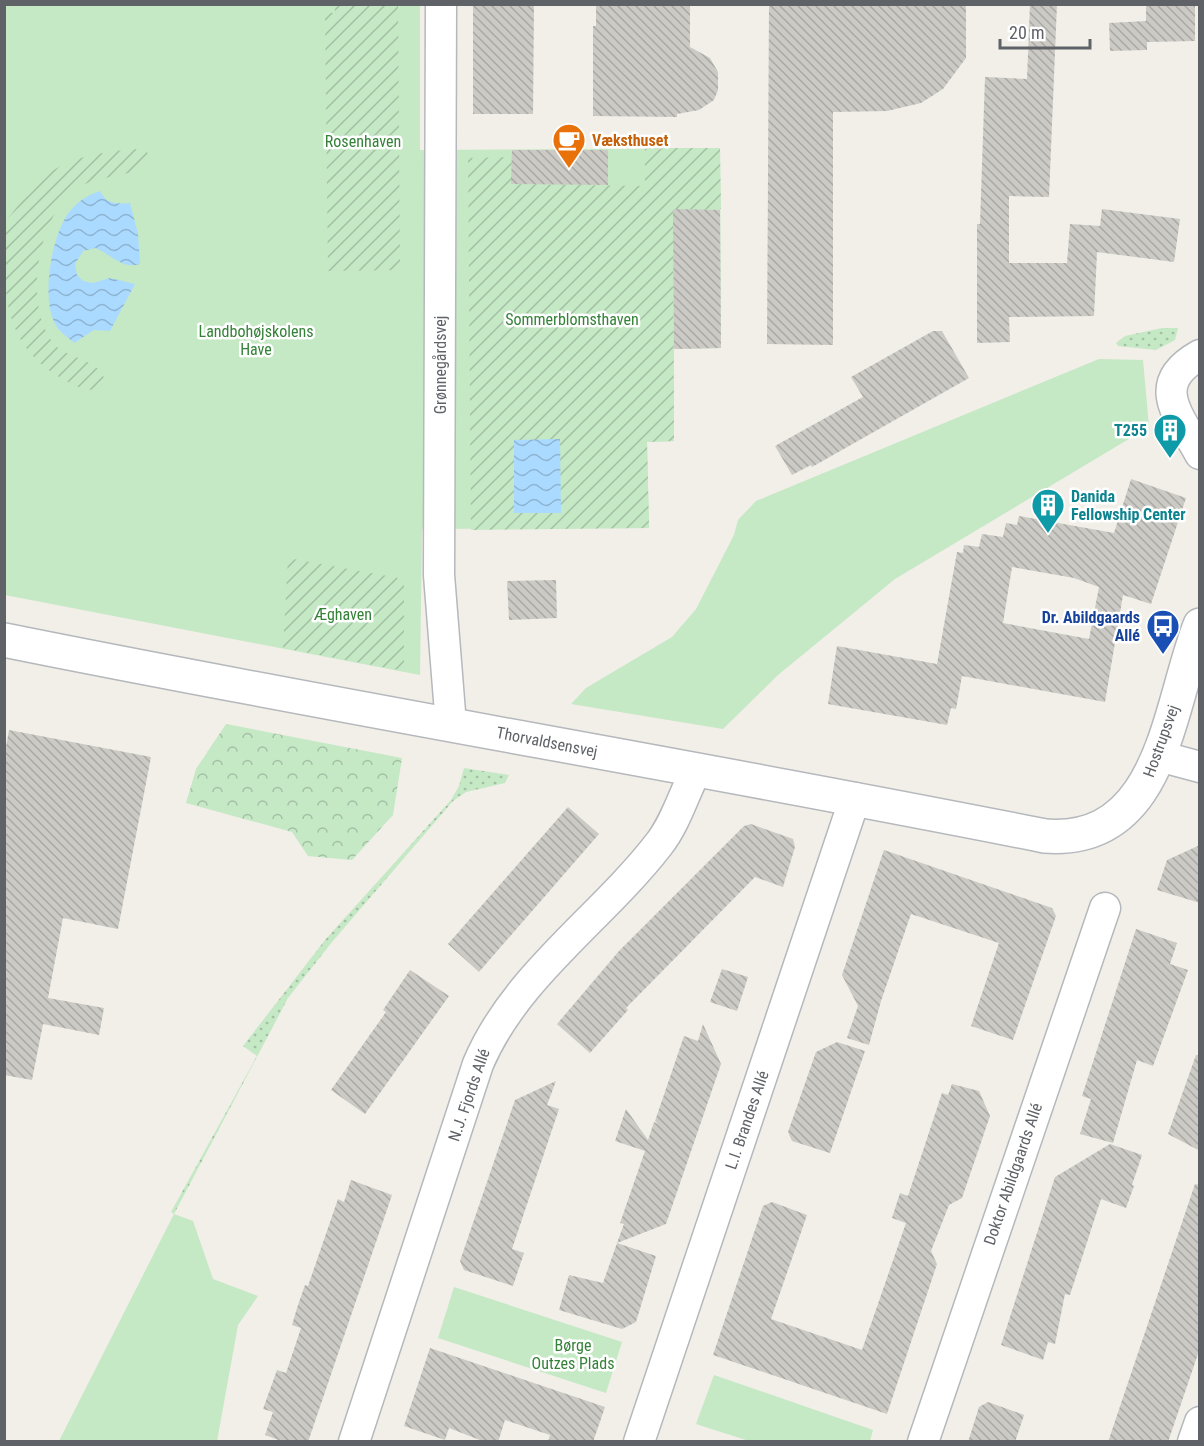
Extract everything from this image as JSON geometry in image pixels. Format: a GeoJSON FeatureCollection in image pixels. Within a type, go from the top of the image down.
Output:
{"type":"FeatureCollection","features":[{"type":"Feature","properties":{"kind":"street","name":"Grønnegårdsvej"},"geometry":{"type":"LineString","coordinates":[[441,4],[439,575],[451,724]]}},
{"type":"Feature","properties":{"kind":"street"},"geometry":{"type":"LineString","coordinates":[[1200,356],[1176,373],[1170,388],[1175,406],[1200,454]]}},
{"type":"Feature","properties":{"kind":"street","name":"Hostrupsvej"},"geometry":{"type":"LineString","coordinates":[[1089,833],[1115,820],[1132,804],[1146,783],[1159,756],[1200,626]]}},
{"type":"Feature","properties":{"kind":"street","name":"Thorvaldsensvej"},"geometry":{"type":"LineString","coordinates":[[4,640],[227,685],[855,798],[1045,836],[1069,837],[1089,833]]}},
{"type":"Feature","properties":{"kind":"street"},"geometry":{"type":"LineString","coordinates":[[1159,756],[1200,767]]}},
{"type":"Feature","properties":{"kind":"street","name":"N.J. Fjords Allé"},"geometry":{"type":"LineString","coordinates":[[354,1442],[478,1064],[490,1037],[522,993],[660,843],[696,770]]}},
{"type":"Feature","properties":{"kind":"street","name":"L.I. Brandes Allé"},"geometry":{"type":"LineString","coordinates":[[639,1442],[855,798]]}},
{"type":"Feature","properties":{"kind":"street","name":"Doktor Abildgaards Allé"},"geometry":{"type":"LineString","coordinates":[[923,1442],[1105,908]]}},
{"type":"Feature","properties":{"kind":"street"},"geometry":{"type":"LineString","coordinates":[[1193,1442],[1200,1422]]}},
{"type":"Feature","properties":{"kind":"green space","name":"Landbohøjskolens Have"},"geometry":{"type":"Polygon","coordinates":[[[4,5],[420,5],[420,150],[720,148],[721,348],[674,349],[674,441],[647,442],[649,528],[422,529],[420,675],[5,595],[4,5]]]}},
{"type":"Feature","properties":{"kind":"green space","name":"Rosenhaven"},"geometry":{"type":"Polygon","coordinates":[[[335,5],[398,5],[400,270],[328,271],[325,13],[335,13],[335,5]]]}},
{"type":"Feature","properties":{"kind":"green space","name":"Sommerblomsthaven"},"geometry":{"type":"Polygon","coordinates":[[[645,148],[720,148],[721,209],[673,210],[674,441],[647,442],[649,528],[471,530],[468,158],[512,157],[512,184],[645,186],[645,148]]]}},
{"type":"Feature","properties":{"kind":"green space"},"geometry":{"type":"Polygon","coordinates":[[[135,149],[147,152],[149,158],[146,167],[99,179],[73,191],[60,205],[42,244],[37,290],[46,331],[57,347],[99,370],[105,384],[102,388],[90,390],[59,377],[40,363],[26,347],[16,330],[6,291],[5,222],[38,182],[59,167],[96,154],[135,149]]]}},
{"type":"Feature","properties":{"kind":"green space"},"geometry":{"type":"Polygon","coordinates":[[[1162,328],[1178,328],[1175,340],[1156,350],[1118,346],[1116,343],[1125,336],[1162,328]]]}},
{"type":"Feature","properties":{"kind":"green space"},"geometry":{"type":"Polygon","coordinates":[[[1099,359],[1143,360],[1149,427],[895,579],[778,675],[723,729],[571,704],[586,688],[672,637],[696,609],[734,535],[738,520],[756,501],[1099,359]]]}},
{"type":"Feature","properties":{"kind":"green space","name":"Æghaven"},"geometry":{"type":"Polygon","coordinates":[[[288,558],[404,579],[404,671],[283,648],[288,558]]]}},
{"type":"Feature","properties":{"kind":"green space"},"geometry":{"type":"Polygon","coordinates":[[[226,724],[402,758],[393,815],[352,860],[308,856],[292,832],[186,803],[196,769],[226,724]]]}},
{"type":"Feature","properties":{"kind":"green space"},"geometry":{"type":"Polygon","coordinates":[[[464,768],[509,775],[505,783],[466,792],[453,801],[332,942],[288,998],[174,1214],[171,1212],[257,1056],[243,1046],[325,940],[451,800],[459,786],[464,768]]]}},
{"type":"Feature","properties":{"kind":"green space"},"geometry":{"type":"Polygon","coordinates":[[[174,1214],[193,1221],[213,1279],[258,1296],[238,1325],[217,1441],[59,1441],[174,1214]]]}},
{"type":"Feature","properties":{"kind":"green space","name":"Børge Outzes Plads"},"geometry":{"type":"Polygon","coordinates":[[[454,1287],[622,1342],[606,1393],[438,1338],[454,1287]]]}},
{"type":"Feature","properties":{"kind":"green space"},"geometry":{"type":"Polygon","coordinates":[[[714,1375],[873,1430],[870,1441],[749,1441],[696,1424],[714,1375]]]}},
{"type":"Feature","properties":{"kind":"water"},"geometry":{"type":"Polygon","coordinates":[[[100,191],[112,202],[130,203],[138,234],[140,264],[121,263],[95,248],[83,251],[75,264],[77,275],[83,281],[93,283],[110,278],[135,284],[110,331],[94,330],[74,343],[57,327],[52,316],[48,287],[52,254],[61,226],[70,211],[82,200],[100,191]]]}},
{"type":"Feature","properties":{"kind":"water"},"geometry":{"type":"Polygon","coordinates":[[[560,439],[561,513],[514,513],[514,440],[560,439]]]}},
{"type":"Feature","properties":{"kind":"building"},"geometry":{"type":"Polygon","coordinates":[[[473,4],[534,4],[533,114],[473,114],[473,4]]]}},
{"type":"Feature","properties":{"kind":"building"},"geometry":{"type":"Polygon","coordinates":[[[596,4],[690,4],[690,47],[710,58],[718,72],[718,90],[714,100],[699,110],[677,114],[677,117],[593,116],[593,26],[596,26],[596,4]]]}},
{"type":"Feature","properties":{"kind":"building"},"geometry":{"type":"Polygon","coordinates":[[[769,4],[966,4],[966,58],[943,89],[921,103],[887,111],[833,112],[833,345],[767,344],[769,4]]]}},
{"type":"Feature","properties":{"kind":"building"},"geometry":{"type":"Polygon","coordinates":[[[1030,4],[1057,4],[1049,197],[1009,196],[1009,263],[1067,263],[1070,224],[1100,226],[1102,209],[1180,219],[1174,262],[1097,252],[1094,316],[1009,317],[1010,342],[977,343],[977,224],[980,224],[985,77],[1027,79],[1030,4]]]}},
{"type":"Feature","properties":{"kind":"building"},"geometry":{"type":"Polygon","coordinates":[[[1146,4],[1195,4],[1195,41],[1147,42],[1147,50],[1110,51],[1109,23],[1146,21],[1146,4]]]}},
{"type":"Feature","properties":{"kind":"building"},"geometry":{"type":"Polygon","coordinates":[[[512,150],[608,150],[608,185],[511,184],[512,150]]]}},
{"type":"Feature","properties":{"kind":"building"},"geometry":{"type":"Polygon","coordinates":[[[673,209],[720,210],[721,348],[674,349],[673,209]]]}},
{"type":"Feature","properties":{"kind":"building"},"geometry":{"type":"Polygon","coordinates":[[[933,331],[942,331],[969,378],[812,467],[811,465],[792,475],[775,446],[863,397],[851,377],[933,331]]]}},
{"type":"Feature","properties":{"kind":"building"},"geometry":{"type":"Polygon","coordinates":[[[1131,479],[1186,498],[1151,604],[1123,595],[1105,702],[962,676],[956,709],[951,708],[947,725],[828,704],[837,646],[937,664],[957,552],[963,553],[964,545],[979,547],[982,534],[1003,537],[1006,523],[1017,525],[1019,516],[1114,533],[1131,479]],[[1012,567],[1003,623],[1089,639],[1099,587],[1074,578],[1012,567]]]}},
{"type":"Feature","properties":{"kind":"building"},"geometry":{"type":"Polygon","coordinates":[[[556,580],[557,618],[509,620],[507,581],[556,580]]]}},
{"type":"Feature","properties":{"kind":"building"},"geometry":{"type":"Polygon","coordinates":[[[9,730],[151,757],[118,929],[63,918],[48,998],[104,1008],[99,1035],[43,1024],[32,1080],[4,1075],[4,758],[9,730]]]}},
{"type":"Feature","properties":{"kind":"building"},"geometry":{"type":"Polygon","coordinates":[[[568,807],[599,834],[479,972],[448,944],[568,807]]]}},
{"type":"Feature","properties":{"kind":"building"},"geometry":{"type":"Polygon","coordinates":[[[751,824],[793,839],[795,847],[783,887],[755,877],[626,1008],[628,1010],[590,1053],[557,1024],[619,951],[744,826],[751,824]]]}},
{"type":"Feature","properties":{"kind":"building"},"geometry":{"type":"Polygon","coordinates":[[[1200,845],[1200,903],[1157,890],[1167,860],[1200,845]]]}},
{"type":"Feature","properties":{"kind":"building"},"geometry":{"type":"Polygon","coordinates":[[[884,850],[1052,908],[1056,916],[1013,1040],[971,1026],[999,943],[911,914],[881,1001],[869,1045],[847,1038],[858,1006],[842,975],[884,850]]]}},
{"type":"Feature","properties":{"kind":"building"},"geometry":{"type":"Polygon","coordinates":[[[1136,929],[1177,943],[1170,964],[1188,970],[1153,1066],[1137,1060],[1113,1143],[1080,1134],[1091,1099],[1082,1096],[1136,929]]]}},
{"type":"Feature","properties":{"kind":"building"},"geometry":{"type":"Polygon","coordinates":[[[722,969],[748,977],[737,1011],[710,1002],[722,969]]]}},
{"type":"Feature","properties":{"kind":"building"},"geometry":{"type":"Polygon","coordinates":[[[410,970],[449,996],[365,1114],[331,1090],[386,1012],[383,1010],[410,970]]]}},
{"type":"Feature","properties":{"kind":"building"},"geometry":{"type":"Polygon","coordinates":[[[703,1024],[721,1064],[666,1224],[617,1243],[624,1224],[620,1223],[645,1151],[615,1141],[626,1109],[648,1140],[654,1122],[658,1124],[655,1121],[684,1036],[698,1041],[703,1024]]]}},
{"type":"Feature","properties":{"kind":"building"},"geometry":{"type":"Polygon","coordinates":[[[837,1042],[865,1051],[830,1153],[792,1141],[788,1132],[816,1052],[837,1042]]]}},
{"type":"Feature","properties":{"kind":"building"},"geometry":{"type":"Polygon","coordinates":[[[1196,1055],[1200,1055],[1200,1151],[1168,1134],[1196,1055]]]}},
{"type":"Feature","properties":{"kind":"building"},"geometry":{"type":"Polygon","coordinates":[[[556,1081],[547,1105],[559,1109],[512,1249],[524,1253],[513,1286],[464,1270],[460,1261],[515,1100],[556,1081]]]}},
{"type":"Feature","properties":{"kind":"building"},"geometry":{"type":"Polygon","coordinates":[[[952,1084],[979,1091],[990,1116],[962,1198],[949,1205],[931,1251],[937,1264],[887,1414],[713,1355],[763,1206],[772,1202],[807,1215],[771,1319],[862,1350],[906,1223],[892,1218],[900,1193],[908,1196],[942,1093],[948,1095],[952,1084]]]}},
{"type":"Feature","properties":{"kind":"building"},"geometry":{"type":"Polygon","coordinates":[[[1110,1144],[1142,1155],[1132,1185],[1134,1186],[1126,1208],[1101,1199],[1070,1295],[1065,1294],[1055,1344],[1048,1342],[1043,1360],[1001,1345],[1055,1177],[1110,1144]]]}},
{"type":"Feature","properties":{"kind":"building"},"geometry":{"type":"Polygon","coordinates":[[[351,1180],[392,1195],[308,1442],[284,1442],[265,1435],[273,1412],[263,1409],[277,1370],[286,1373],[301,1328],[292,1325],[297,1308],[305,1285],[308,1286],[338,1199],[344,1202],[351,1180]]]}},
{"type":"Feature","properties":{"kind":"building"},"geometry":{"type":"Polygon","coordinates":[[[1195,1184],[1200,1185],[1200,1348],[1168,1442],[1108,1442],[1195,1184]]]}},
{"type":"Feature","properties":{"kind":"building"},"geometry":{"type":"Polygon","coordinates":[[[617,1243],[656,1256],[636,1322],[622,1329],[559,1310],[569,1275],[603,1283],[617,1243]]]}},
{"type":"Feature","properties":{"kind":"building"},"geometry":{"type":"Polygon","coordinates":[[[430,1348],[605,1407],[593,1442],[548,1442],[550,1435],[505,1420],[498,1442],[485,1442],[449,1428],[445,1440],[404,1426],[430,1348]]]}},
{"type":"Feature","properties":{"kind":"building"},"geometry":{"type":"Polygon","coordinates":[[[988,1402],[1024,1415],[1015,1442],[968,1442],[979,1407],[988,1402]]]}},
{"type":"Feature","properties":{"kind":"place","name":"Væksthuset"},"geometry":{"type":"Point","coordinates":[569,169]}},
{"type":"Feature","properties":{"kind":"place","name":"T255"},"geometry":{"type":"Point","coordinates":[1170,459]}},
{"type":"Feature","properties":{"kind":"place","name":"Danida Fellowship Center"},"geometry":{"type":"Point","coordinates":[1048,534]}},
{"type":"Feature","properties":{"kind":"place","name":"Dr. Abildgaards Allé"},"geometry":{"type":"Point","coordinates":[1163,655]}}]}
